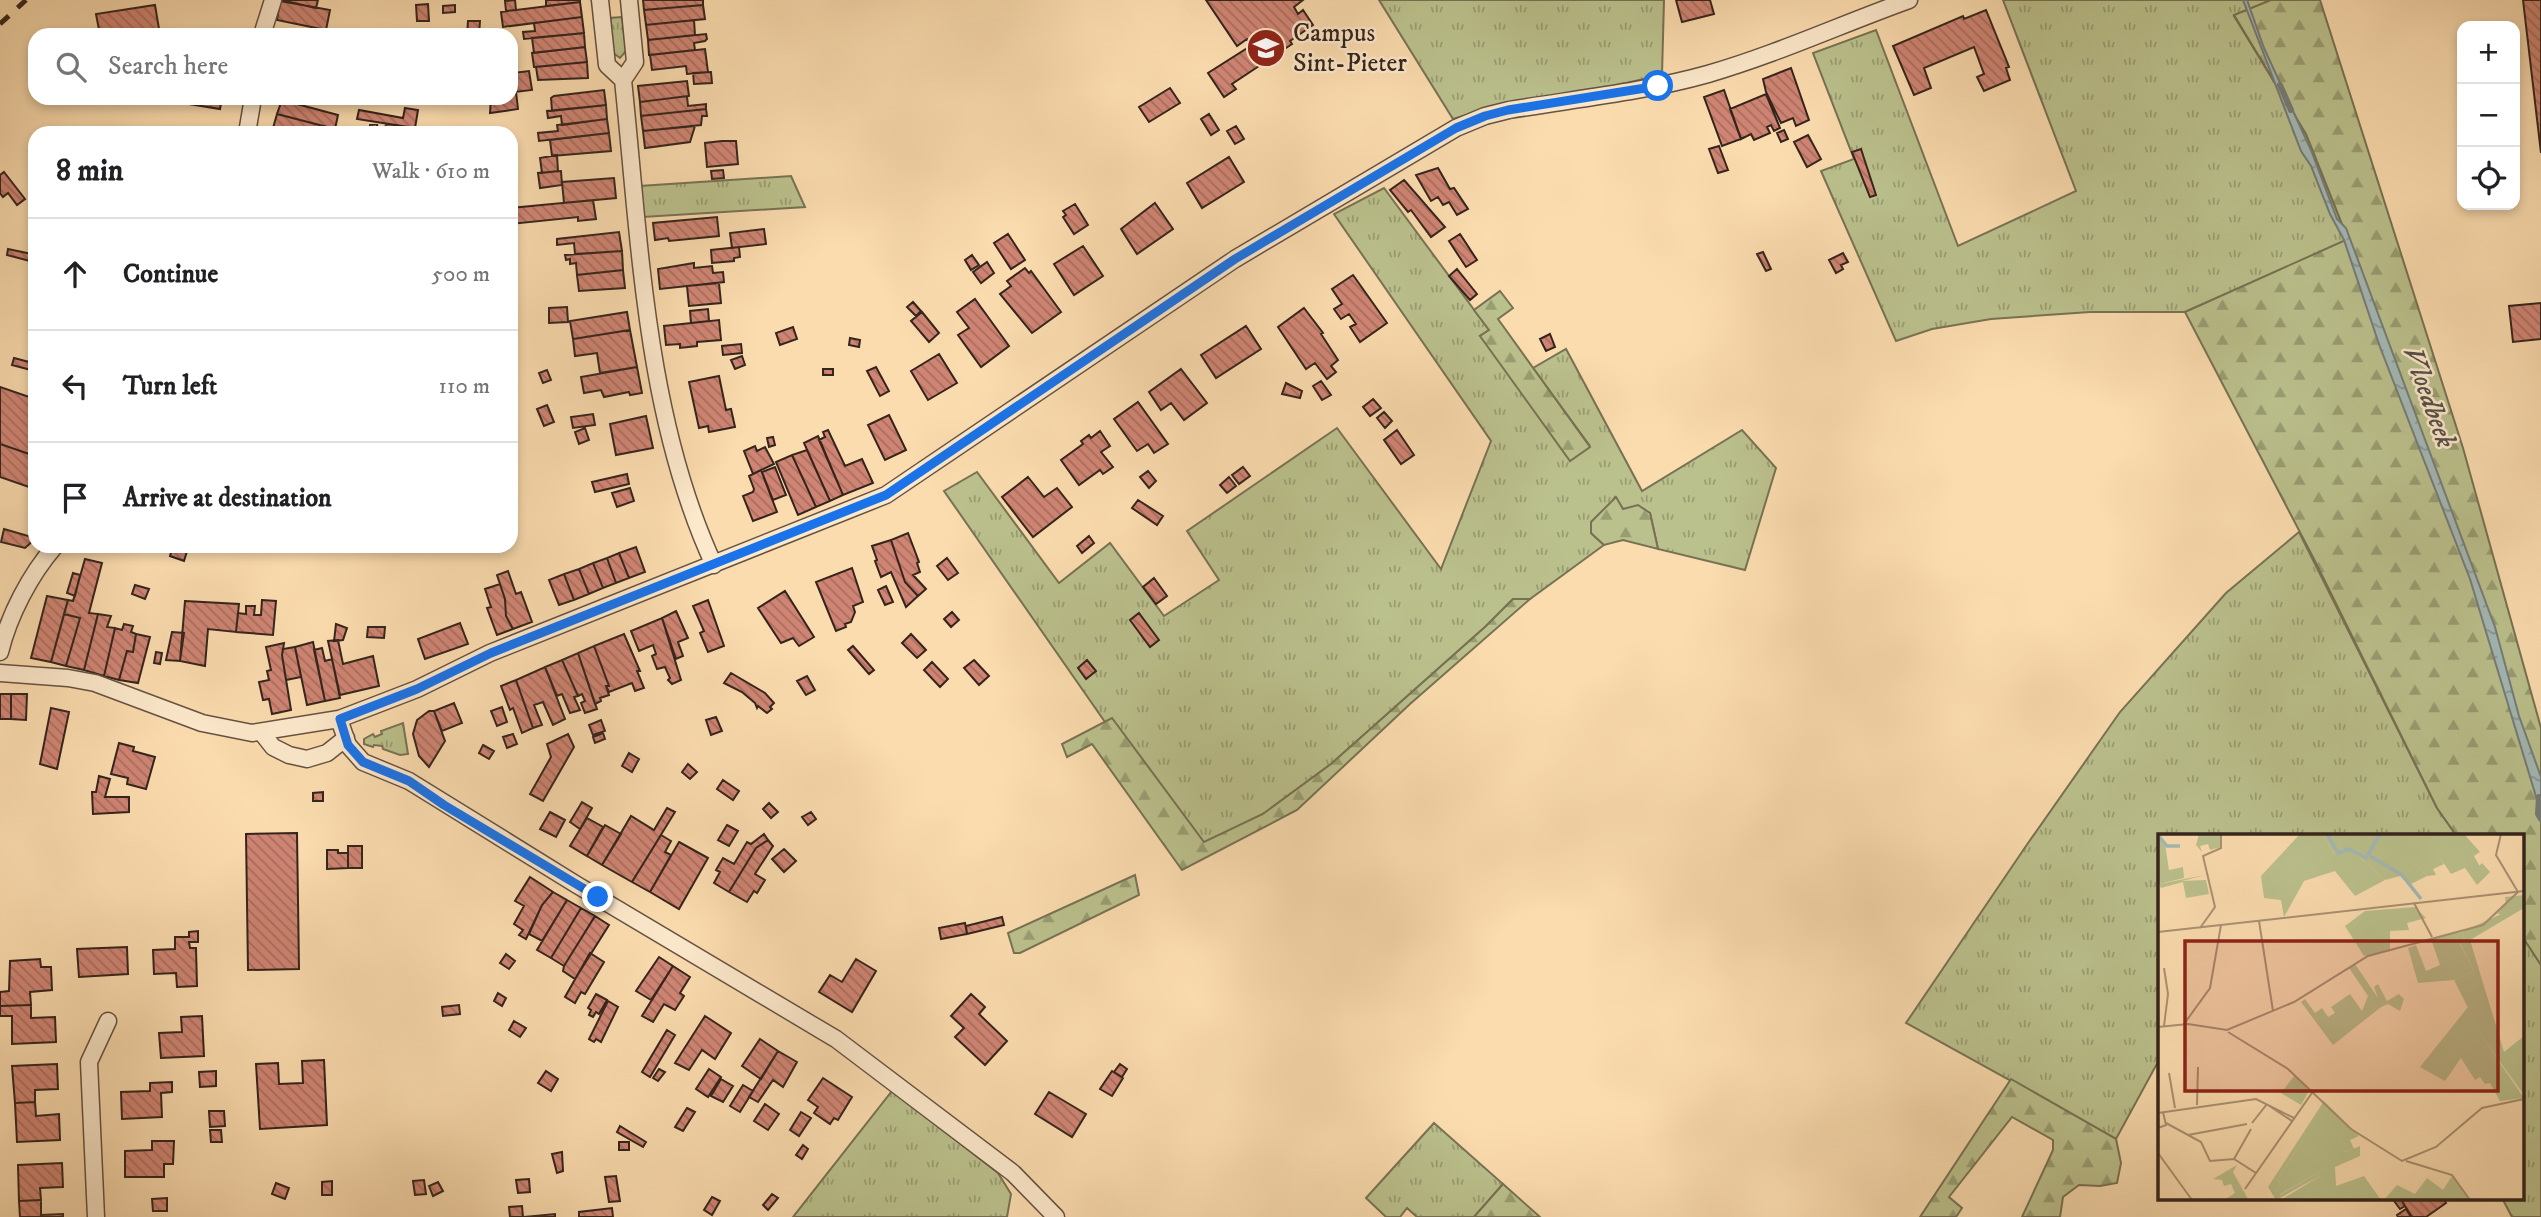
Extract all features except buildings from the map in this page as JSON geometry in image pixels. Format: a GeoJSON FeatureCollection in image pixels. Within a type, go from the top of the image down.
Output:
{"type":"FeatureCollection","features":[{"type":"Feature","properties":{"kind":"street"},"geometry":{"type":"LineString","coordinates":[[262,0],[263,28]]}},
{"type":"Feature","properties":{"kind":"street"},"geometry":{"type":"LineString","coordinates":[[264,28],[273,0]]}},
{"type":"Feature","properties":{"kind":"street"},"geometry":{"type":"LineString","coordinates":[[600,0],[607,65],[623,80]]}},
{"type":"Feature","properties":{"kind":"street"},"geometry":{"type":"LineString","coordinates":[[629,0],[635,62],[623,80],[661,402],[670,443],[701,537],[714,565]]}},
{"type":"Feature","properties":{"kind":"street"},"geometry":{"type":"LineString","coordinates":[[0,673],[95,682],[216,727],[239,732],[262,733],[340,719],[417,689],[491,653],[865,505],[901,487],[1235,259],[1456,128],[1508,110],[1658,86],[1706,75],[1909,0]]}},
{"type":"Feature","properties":{"kind":"street"},"geometry":{"type":"LineString","coordinates":[[248,126],[252,105]]}},
{"type":"Feature","properties":{"kind":"street"},"geometry":{"type":"LineString","coordinates":[[0,652],[5,631],[39,564],[49,553]]}},
{"type":"Feature","properties":{"kind":"street"},"geometry":{"type":"LineString","coordinates":[[340,719],[345,738],[363,762],[409,781],[836,1039],[1013,1172],[1045,1213]]}},
{"type":"Feature","properties":{"kind":"street"},"geometry":{"type":"LineString","coordinates":[[262,733],[273,747],[306,759],[327,753],[345,738]]}},
{"type":"Feature","properties":{"kind":"street"},"geometry":{"type":"LineString","coordinates":[[96,1217],[89,1062],[108,1021]]}},
{"type":"Feature","properties":{"kind":"green space"},"geometry":{"type":"Polygon","coordinates":[[[1379,0],[1664,0],[1662,75],[1599,89],[1508,103],[1453,119],[1379,0]]]}},
{"type":"Feature","properties":{"kind":"green space"},"geometry":{"type":"Polygon","coordinates":[[[2003,0],[2271,0],[2234,16],[2306,134],[2348,240],[2185,312],[2090,312],[1991,319],[1932,329],[1896,341],[1821,171],[1854,159],[1813,53],[1876,30],[1958,246],[2076,191],[2003,0]]]}},
{"type":"Feature","properties":{"kind":"green space"},"geometry":{"type":"Polygon","coordinates":[[[2271,0],[2320,0],[2463,448],[2541,728],[2541,965],[2524,939],[2524,834],[2455,834],[2437,808],[2315,561],[2185,312],[2348,239],[2306,134],[2234,15],[2271,0]]]}},
{"type":"Feature","properties":{"kind":"green space"},"geometry":{"type":"Polygon","coordinates":[[[622,17],[626,51],[620,58],[612,52],[609,18],[622,17]]]}},
{"type":"Feature","properties":{"kind":"green space"},"geometry":{"type":"Polygon","coordinates":[[[791,176],[805,207],[643,217],[640,186],[791,176]]]}},
{"type":"Feature","properties":{"kind":"green space"},"geometry":{"type":"Polygon","coordinates":[[[1384,188],[1489,330],[1480,336],[1590,446],[1533,368],[1566,349],[1642,491],[1742,430],[1776,468],[1745,570],[1658,549],[1650,513],[1623,509],[1615,497],[1591,533],[1604,545],[1530,599],[1513,599],[1331,764],[1263,814],[1204,843],[1112,719],[1105,722],[944,491],[977,472],[1059,583],[1110,543],[1164,616],[1219,580],[1187,531],[1337,428],[1441,569],[1491,441],[1334,214],[1384,188]]]}},
{"type":"Feature","properties":{"kind":"green space"},"geometry":{"type":"Polygon","coordinates":[[[1500,291],[1513,308],[1498,319],[1590,447],[1570,461],[1480,336],[1489,330],[1474,310],[1500,291]]]}},
{"type":"Feature","properties":{"kind":"green space"},"geometry":{"type":"Polygon","coordinates":[[[1616,497],[1623,509],[1638,505],[1650,513],[1658,549],[1623,540],[1604,545],[1591,533],[1591,522],[1616,497]]]}},
{"type":"Feature","properties":{"kind":"green space"},"geometry":{"type":"Polygon","coordinates":[[[2299,532],[2437,808],[2455,834],[2158,834],[2158,1062],[2116,1139],[1906,1023],[2120,712],[2226,593],[2299,532]]]}},
{"type":"Feature","properties":{"kind":"green space"},"geometry":{"type":"Polygon","coordinates":[[[1513,599],[1530,599],[1410,704],[1297,810],[1182,870],[1092,744],[1067,757],[1062,744],[1112,718],[1204,842],[1263,814],[1331,764],[1513,599]]]}},
{"type":"Feature","properties":{"kind":"green space"},"geometry":{"type":"Polygon","coordinates":[[[403,723],[408,754],[400,755],[383,749],[382,746],[364,744],[364,739],[373,734],[375,737],[382,734],[381,731],[403,723]]]}},
{"type":"Feature","properties":{"kind":"green space"},"geometry":{"type":"Polygon","coordinates":[[[1135,875],[1139,895],[1020,953],[1014,953],[1008,933],[1135,875]]]}},
{"type":"Feature","properties":{"kind":"green space"},"geometry":{"type":"Polygon","coordinates":[[[2524,939],[2541,965],[2541,1217],[2512,1217],[2503,1200],[2524,1200],[2524,939]]]}},
{"type":"Feature","properties":{"kind":"green space"},"geometry":{"type":"Polygon","coordinates":[[[2011,1079],[2116,1139],[2121,1163],[2117,1183],[2100,1186],[2079,1185],[2063,1197],[2060,1217],[2022,1217],[2053,1150],[2053,1140],[2012,1117],[1949,1197],[1962,1208],[1956,1217],[1920,1217],[2011,1079]]]}},
{"type":"Feature","properties":{"kind":"green space"},"geometry":{"type":"Polygon","coordinates":[[[892,1091],[998,1173],[1011,1194],[1007,1217],[793,1217],[892,1091]]]}},
{"type":"Feature","properties":{"kind":"green space"},"geometry":{"type":"Polygon","coordinates":[[[1434,1123],[1503,1184],[1474,1217],[1417,1217],[1407,1208],[1400,1217],[1386,1217],[1366,1198],[1434,1123]]]}},
{"type":"Feature","properties":{"kind":"green space"},"geometry":{"type":"Polygon","coordinates":[[[1503,1184],[1540,1217],[1474,1217],[1503,1184]]]}},
{"type":"Feature","properties":{"kind":"water"},"geometry":{"type":"Polygon","coordinates":[[[2243,0],[2247,0],[2264,48],[2311,150],[2337,219],[2346,228],[2495,627],[2519,716],[2541,777],[2541,813],[2470,579],[2380,347],[2344,240],[2330,214],[2311,166],[2301,151],[2243,0]]]}},
{"type":"Feature","properties":{"kind":"waterway","name":"Vloedbeek"},"geometry":{"type":"LineString","coordinates":[[2280,85],[2291,110]]}},
{"type":"Feature","properties":{"kind":"waterway","name":"Vloedbeek"},"geometry":{"type":"LineString","coordinates":[[2539,797],[2538,814],[2541,819]]}},
{"type":"Feature","properties":{"kind":"railway"},"geometry":{"type":"LineString","coordinates":[[0,24],[26,0]]}},
{"type":"Feature","properties":{"kind":"place","name":"Campus Sint-Pieter"},"geometry":{"type":"Point","coordinates":[1266,48]}},
{"type":"Feature","properties":{"kind":"route"},"geometry":{"type":"LineString","coordinates":[[598,897],[444,805],[409,781],[367,765],[348,745],[340,719],[417,689],[491,653],[886,495],[1235,259],[1456,128],[1508,110],[1658,86]]}}]}
